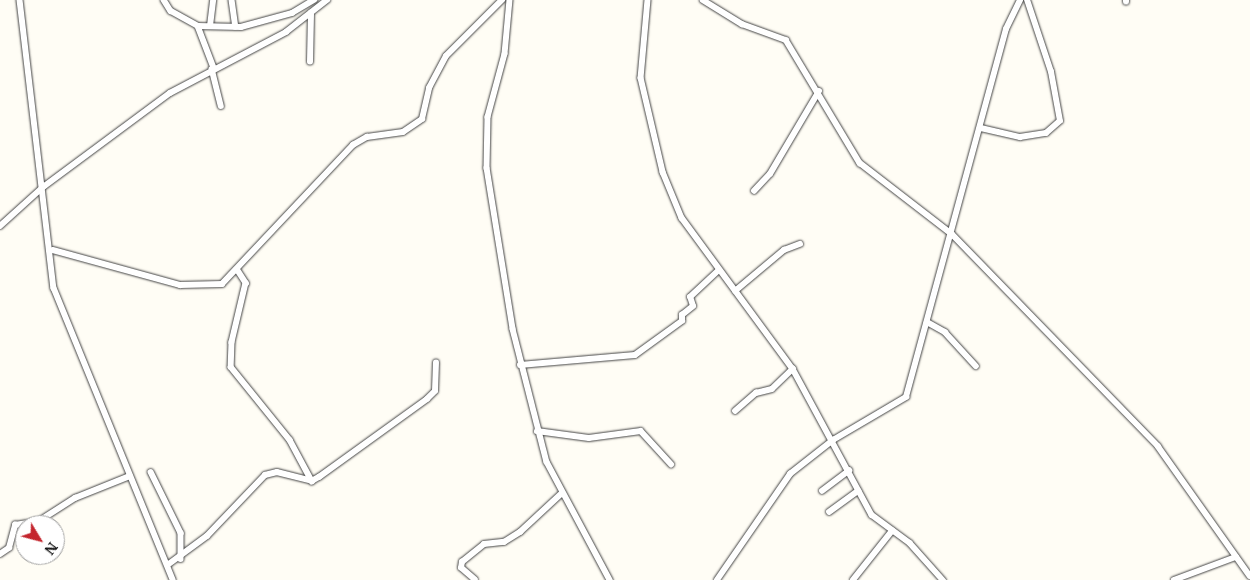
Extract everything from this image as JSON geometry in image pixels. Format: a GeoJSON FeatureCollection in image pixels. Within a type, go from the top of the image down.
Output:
{"type":"FeatureCollection","features":[{"type":"Feature","properties":{"kind":"street"},"geometry":{"type":"LineString","coordinates":[[20,0],[42,188],[60,306],[130,476],[169,564],[173,580]]}},
{"type":"Feature","properties":{"kind":"street"},"geometry":{"type":"LineString","coordinates":[[164,0],[172,11],[198,26],[236,27],[292,13],[314,0]]}},
{"type":"Feature","properties":{"kind":"street"},"geometry":{"type":"LineString","coordinates":[[210,26],[213,0]]}},
{"type":"Feature","properties":{"kind":"street"},"geometry":{"type":"LineString","coordinates":[[232,0],[236,27]]}},
{"type":"Feature","properties":{"kind":"street"},"geometry":{"type":"LineString","coordinates":[[0,226],[42,188],[170,93],[213,68],[286,32],[327,0]]}},
{"type":"Feature","properties":{"kind":"street"},"geometry":{"type":"LineString","coordinates":[[52,250],[187,286],[218,286],[354,145],[367,137],[403,132],[422,119],[429,88],[446,56],[502,0]]}},
{"type":"Feature","properties":{"kind":"street"},"geometry":{"type":"LineString","coordinates":[[510,0],[505,54],[488,117],[487,168],[520,365],[537,431],[561,494],[610,580]]}},
{"type":"Feature","properties":{"kind":"street"},"geometry":{"type":"LineString","coordinates":[[648,0],[641,78],[654,135],[682,218],[718,271],[793,369],[872,515],[923,555],[943,580]]}},
{"type":"Feature","properties":{"kind":"street"},"geometry":{"type":"LineString","coordinates":[[703,0],[742,24],[786,40],[860,163],[952,234],[1158,446],[1250,576]]}},
{"type":"Feature","properties":{"kind":"street"},"geometry":{"type":"LineString","coordinates":[[718,579],[780,486],[833,440],[906,397],[981,128],[1006,29],[1020,0]]}},
{"type":"Feature","properties":{"kind":"street"},"geometry":{"type":"LineString","coordinates":[[981,128],[1020,137],[1046,133],[1060,121],[1051,72],[1027,0]]}},
{"type":"Feature","properties":{"kind":"street"},"geometry":{"type":"LineString","coordinates":[[310,62],[311,14]]}},
{"type":"Feature","properties":{"kind":"street"},"geometry":{"type":"LineString","coordinates":[[198,26],[213,68],[221,106]]}},
{"type":"Feature","properties":{"kind":"street"},"geometry":{"type":"LineString","coordinates":[[754,191],[770,174],[819,92]]}},
{"type":"Feature","properties":{"kind":"street"},"geometry":{"type":"LineString","coordinates":[[735,291],[784,250],[800,244]]}},
{"type":"Feature","properties":{"kind":"street"},"geometry":{"type":"LineString","coordinates":[[236,269],[246,283],[232,342],[232,367],[290,440],[312,481]]}},
{"type":"Feature","properties":{"kind":"street"},"geometry":{"type":"LineString","coordinates":[[520,365],[635,355],[682,321],[682,315],[693,306],[690,297],[718,271]]}},
{"type":"Feature","properties":{"kind":"street"},"geometry":{"type":"LineString","coordinates":[[928,322],[945,332],[976,366]]}},
{"type":"Feature","properties":{"kind":"street"},"geometry":{"type":"LineString","coordinates":[[312,481],[432,395],[436,363]]}},
{"type":"Feature","properties":{"kind":"street"},"geometry":{"type":"LineString","coordinates":[[735,411],[756,393],[772,389],[793,369]]}},
{"type":"Feature","properties":{"kind":"street"},"geometry":{"type":"LineString","coordinates":[[537,431],[589,438],[641,431],[671,464]]}},
{"type":"Feature","properties":{"kind":"street"},"geometry":{"type":"LineString","coordinates":[[822,491],[849,471]]}},
{"type":"Feature","properties":{"kind":"street"},"geometry":{"type":"LineString","coordinates":[[151,472],[181,533],[181,559]]}},
{"type":"Feature","properties":{"kind":"street"},"geometry":{"type":"LineString","coordinates":[[169,564],[181,559],[265,475],[278,472],[312,481]]}},
{"type":"Feature","properties":{"kind":"street"},"geometry":{"type":"LineString","coordinates":[[0,554],[8,548],[15,525],[39,521],[75,498],[130,476]]}},
{"type":"Feature","properties":{"kind":"street"},"geometry":{"type":"LineString","coordinates":[[829,512],[858,491]]}},
{"type":"Feature","properties":{"kind":"street"},"geometry":{"type":"LineString","coordinates":[[475,580],[461,568],[462,562],[484,544],[504,542],[520,532],[561,494]]}},
{"type":"Feature","properties":{"kind":"street"},"geometry":{"type":"LineString","coordinates":[[853,580],[892,531]]}},
{"type":"Feature","properties":{"kind":"street"},"geometry":{"type":"LineString","coordinates":[[1174,580],[1236,557]]}}]}
